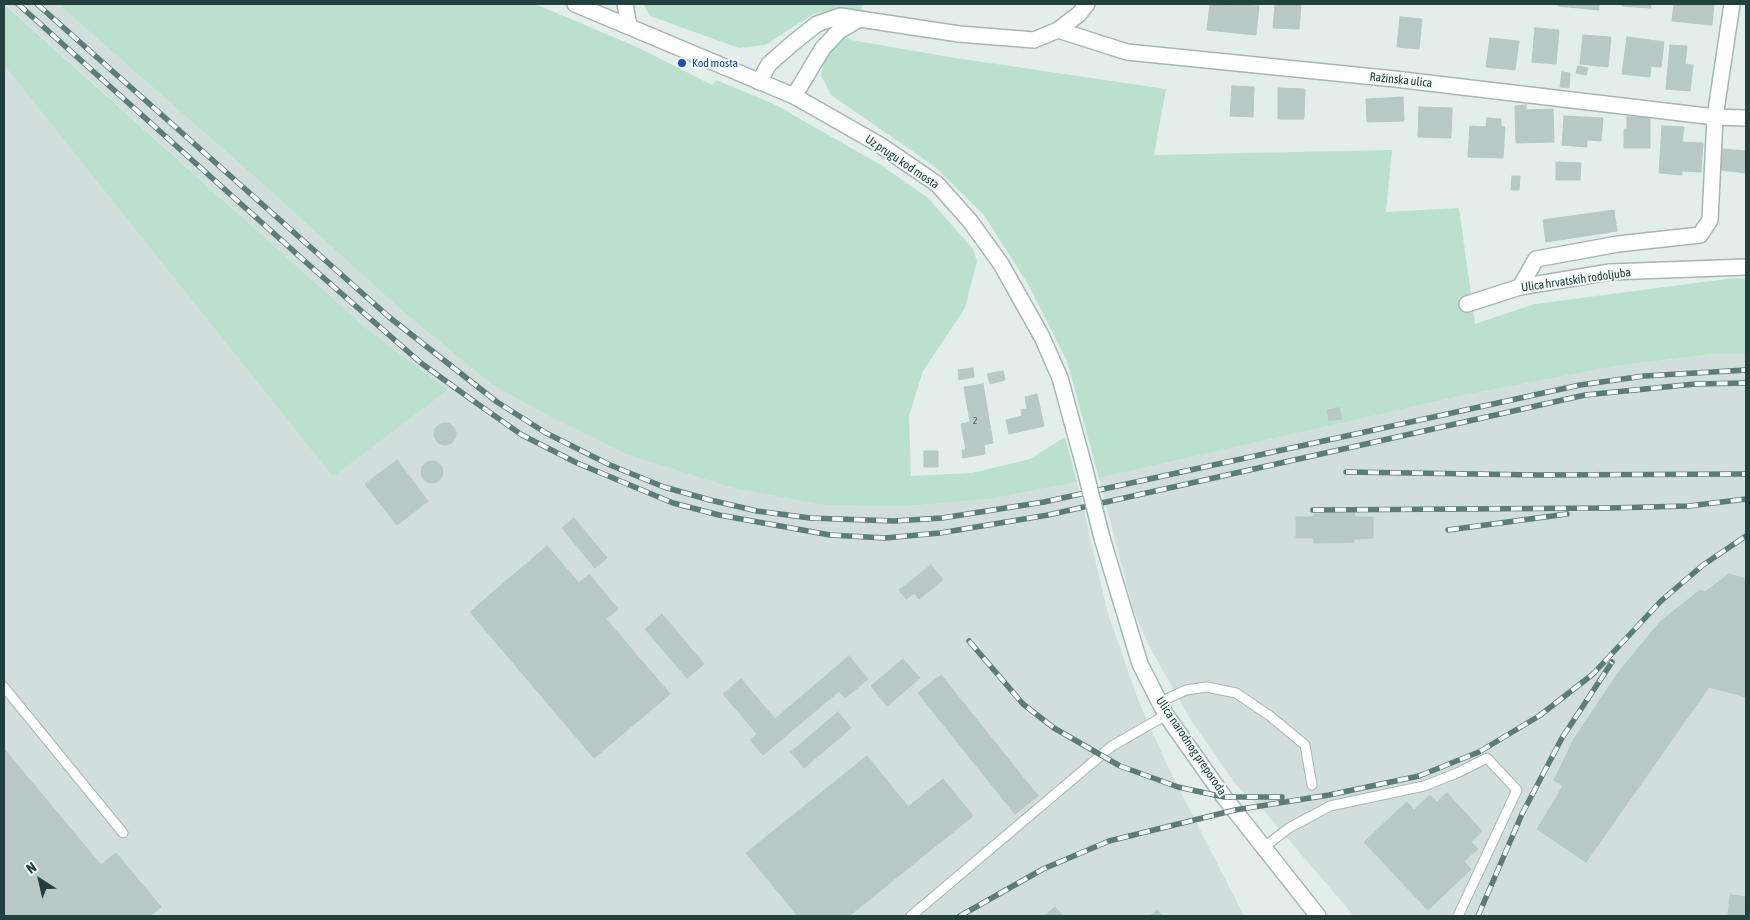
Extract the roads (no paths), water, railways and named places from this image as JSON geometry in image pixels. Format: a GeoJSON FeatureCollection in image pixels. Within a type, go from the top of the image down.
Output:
{"type":"FeatureCollection","features":[{"type":"Feature","properties":{"kind":"street","name":"Uz prugu kod mosta"},"geometry":{"type":"LineString","coordinates":[[575,4],[794,96],[880,145],[937,184],[970,220],[1001,264],[1042,337],[1060,378],[1084,466]]}},
{"type":"Feature","properties":{"kind":"street"},"geometry":{"type":"LineString","coordinates":[[625,4],[629,26]]}},
{"type":"Feature","properties":{"kind":"street"},"geometry":{"type":"LineString","coordinates":[[759,82],[769,64],[817,24],[840,16],[959,34],[1034,40],[1058,30],[1079,14],[1087,4]]}},
{"type":"Feature","properties":{"kind":"street"},"geometry":{"type":"LineString","coordinates":[[1520,287],[1536,259],[1618,244],[1700,235],[1710,220],[1715,117],[1732,4]]}},
{"type":"Feature","properties":{"kind":"street"},"geometry":{"type":"LineString","coordinates":[[794,96],[823,48],[839,31],[858,20]]}},
{"type":"Feature","properties":{"kind":"street","name":"Ražinska ulica"},"geometry":{"type":"LineString","coordinates":[[1058,30],[1127,52],[1405,80],[1715,117],[1746,118]]}},
{"type":"Feature","properties":{"kind":"street","name":"Ulica hrvatskih rodoljuba"},"geometry":{"type":"LineString","coordinates":[[1467,304],[1520,287],[1610,272],[1746,267]]}},
{"type":"Feature","properties":{"kind":"street","name":"Ulica narodnog preporoda"},"geometry":{"type":"LineString","coordinates":[[1084,466],[1102,538],[1140,664],[1163,708],[1224,797],[1318,916]]}},
{"type":"Feature","properties":{"kind":"lane"},"geometry":{"type":"LineString","coordinates":[[911,916],[1112,746],[1186,690],[1206,686],[1236,693],[1270,716],[1305,745],[1312,785]]}},
{"type":"Feature","properties":{"kind":"lane"},"geometry":{"type":"LineString","coordinates":[[4,687],[123,833]]}},
{"type":"Feature","properties":{"kind":"lane"},"geometry":{"type":"LineString","coordinates":[[1264,847],[1289,828],[1330,806],[1424,786],[1457,773],[1487,758],[1517,790],[1458,916]]}},
{"type":"Feature","properties":{"kind":"railway"},"geometry":{"type":"LineString","coordinates":[[18,4],[421,363],[522,435],[577,463],[673,503],[719,515],[830,535],[885,538],[940,533],[1048,515],[1585,395],[1695,384],[1746,383]]}},
{"type":"Feature","properties":{"kind":"railway"},"geometry":{"type":"LineString","coordinates":[[37,4],[389,317],[497,402],[546,433],[610,465],[664,487],[757,511],[810,518],[894,521],[942,518],[1044,502],[1580,385],[1644,376],[1746,370]]}},
{"type":"Feature","properties":{"kind":"railway"},"geometry":{"type":"LineString","coordinates":[[1346,472],[1538,475],[1746,474]]}},
{"type":"Feature","properties":{"kind":"railway"},"geometry":{"type":"LineString","coordinates":[[1313,510],[1689,506],[1746,499]]}},
{"type":"Feature","properties":{"kind":"railway"},"geometry":{"type":"LineString","coordinates":[[1448,530],[1567,514]]}},
{"type":"Feature","properties":{"kind":"railway"},"geometry":{"type":"LineString","coordinates":[[960,916],[1043,869],[1109,841],[1235,810],[1329,795],[1419,776],[1479,752],[1539,716],[1593,674],[1661,601],[1703,565],[1746,536]]}},
{"type":"Feature","properties":{"kind":"railway"},"geometry":{"type":"LineString","coordinates":[[969,641],[1023,704],[1054,728],[1120,766],[1178,787],[1224,797],[1282,797]]}},
{"type":"Feature","properties":{"kind":"railway"},"geometry":{"type":"LineString","coordinates":[[1478,916],[1522,814],[1562,738],[1612,662]]}},
{"type":"Feature","properties":{"kind":"place","name":"Kod mosta"},"geometry":{"type":"Point","coordinates":[682,63]}}]}
